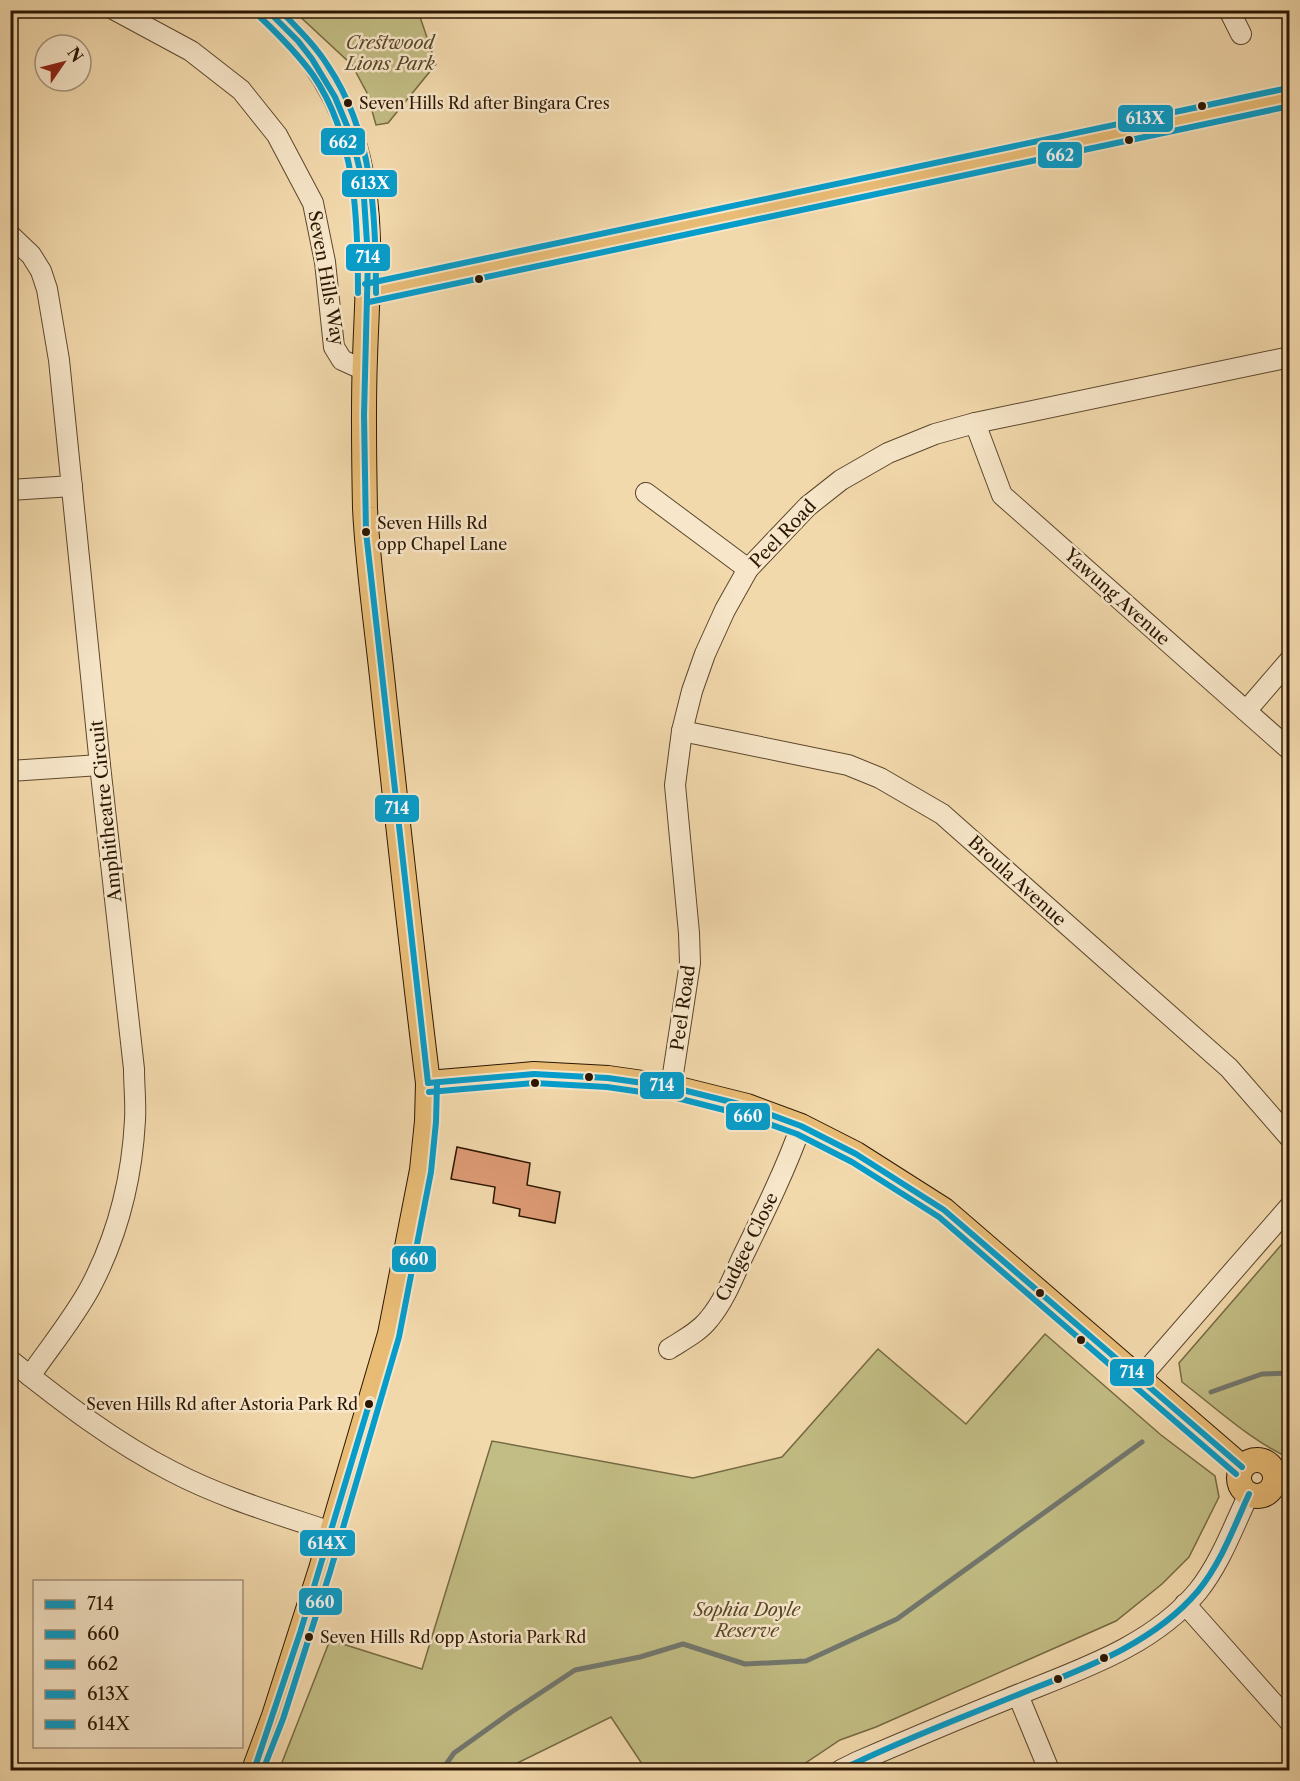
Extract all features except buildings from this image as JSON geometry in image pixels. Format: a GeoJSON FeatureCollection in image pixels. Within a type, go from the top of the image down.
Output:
{"type":"FeatureCollection","features":[{"type":"Feature","properties":{"kind":"main road"},"geometry":{"type":"LineString","coordinates":[[254,1770],[274,1716],[390,1334],[422,1170],[428,1121],[428,1083],[399,838],[366,511],[365,196],[359,161],[351,134],[327,81],[309,54],[267,10]]}},
{"type":"Feature","properties":{"kind":"main road"},"geometry":{"type":"LineString","coordinates":[[367,293],[1290,97]]}},
{"type":"Feature","properties":{"kind":"main road"},"geometry":{"type":"LineString","coordinates":[[428,1083],[499,1076],[543,1075],[608,1078],[671,1087],[747,1106],[801,1126],[856,1154],[944,1210],[1242,1467]]}},
{"type":"Feature","properties":{"kind":"main road"},"geometry":{"type":"LineString","coordinates":[[1251,1460],[1263,1461],[1273,1469],[1275,1481],[1281,1490],[1260,1496],[1249,1494],[1244,1490],[1239,1479],[1242,1467],[1251,1460]]}},
{"type":"Feature","properties":{"kind":"street","name":"Seven Hills Way"},"geometry":{"type":"LineString","coordinates":[[115,10],[181,46],[241,90],[277,135],[314,203],[325,262],[334,347],[342,360],[364,370]]}},
{"type":"Feature","properties":{"kind":"street"},"geometry":{"type":"LineString","coordinates":[[1229,10],[1241,34]]}},
{"type":"Feature","properties":{"kind":"street","name":"Amphitheatre Circuit"},"geometry":{"type":"LineString","coordinates":[[10,236],[31,255],[41,271],[47,290],[59,360],[100,765],[134,1069],[135,1119],[130,1166],[108,1250],[89,1290],[30,1376]]}},
{"type":"Feature","properties":{"kind":"street","name":"Peel Road"},"geometry":{"type":"LineString","coordinates":[[671,1087],[690,963],[675,785],[682,731],[692,691],[705,654],[725,610],[748,569],[808,506],[841,480],[888,453],[935,434],[975,423],[1290,357]]}},
{"type":"Feature","properties":{"kind":"street","name":"Yawung Avenue"},"geometry":{"type":"LineString","coordinates":[[975,423],[1002,495],[1290,750]]}},
{"type":"Feature","properties":{"kind":"street"},"geometry":{"type":"LineString","coordinates":[[10,490],[72,486]]}},
{"type":"Feature","properties":{"kind":"street"},"geometry":{"type":"LineString","coordinates":[[645,493],[748,569]]}},
{"type":"Feature","properties":{"kind":"street"},"geometry":{"type":"LineString","coordinates":[[1246,711],[1290,660]]}},
{"type":"Feature","properties":{"kind":"street","name":"Broula Avenue"},"geometry":{"type":"LineString","coordinates":[[682,731],[848,765],[880,778],[942,814],[1229,1068],[1290,1138]]}},
{"type":"Feature","properties":{"kind":"street"},"geometry":{"type":"LineString","coordinates":[[10,771],[100,765]]}},
{"type":"Feature","properties":{"kind":"street","name":"Cudgee Close"},"geometry":{"type":"LineString","coordinates":[[669,1349],[690,1336],[708,1320],[719,1306],[794,1148],[801,1126]]}},
{"type":"Feature","properties":{"kind":"street"},"geometry":{"type":"LineString","coordinates":[[1140,1378],[1290,1206]]}},
{"type":"Feature","properties":{"kind":"street"},"geometry":{"type":"LineString","coordinates":[[10,1360],[108,1434],[173,1472],[230,1498],[331,1532]]}},
{"type":"Feature","properties":{"kind":"street"},"geometry":{"type":"LineString","coordinates":[[841,1770],[1128,1647],[1185,1605],[1205,1580],[1225,1547],[1249,1494]]}},
{"type":"Feature","properties":{"kind":"street"},"geometry":{"type":"LineString","coordinates":[[1185,1605],[1290,1722]]}},
{"type":"Feature","properties":{"kind":"street"},"geometry":{"type":"LineString","coordinates":[[1018,1695],[1049,1770]]}},
{"type":"Feature","properties":{"kind":"green space","name":"Crestwood Lions Park"},"geometry":{"type":"Polygon","coordinates":[[[294,11],[418,11],[436,64],[388,123],[376,125],[367,93],[352,65],[294,11]]]}},
{"type":"Feature","properties":{"kind":"green space"},"geometry":{"type":"Polygon","coordinates":[[[1289,1236],[1289,1458],[1247,1433],[1182,1382],[1179,1363],[1289,1236]]]}},
{"type":"Feature","properties":{"kind":"green space","name":"Sophia Doyle Reserve"},"geometry":{"type":"Polygon","coordinates":[[[1045,1334],[1161,1435],[1215,1476],[1219,1497],[1189,1557],[1162,1584],[1116,1621],[876,1727],[840,1740],[795,1770],[646,1770],[611,1717],[503,1770],[279,1770],[330,1640],[422,1669],[492,1441],[693,1478],[782,1457],[878,1349],[966,1424],[1045,1334]]]}},
{"type":"Feature","properties":{"kind":"waterway"},"geometry":{"type":"LineString","coordinates":[[1211,1392],[1262,1374],[1290,1373]]}},
{"type":"Feature","properties":{"kind":"waterway"},"geometry":{"type":"LineString","coordinates":[[442,1770],[454,1753],[575,1670],[640,1657],[683,1644],[745,1664],[806,1661],[897,1619],[1142,1442]]}},
{"type":"Feature","properties":{"kind":"transit line","name":"714"},"geometry":{"type":"LineString","coordinates":[[267,10],[298,41],[335,97],[352,138],[363,183],[368,258],[364,415],[366,532],[428,1083]]}},
{"type":"Feature","properties":{"kind":"transit line","name":"613X"},"geometry":{"type":"LineString","coordinates":[[280,10],[323,58],[343,92],[354,119],[363,147],[373,205],[376,293]]}},
{"type":"Feature","properties":{"kind":"transit line","name":"662"},"geometry":{"type":"LineString","coordinates":[[260,17],[288,44],[313,75],[338,125],[352,180],[357,237],[358,293]]}},
{"type":"Feature","properties":{"kind":"transit line","name":"613X"},"geometry":{"type":"LineString","coordinates":[[365,284],[1288,88]]}},
{"type":"Feature","properties":{"kind":"transit line","name":"662"},"geometry":{"type":"LineString","coordinates":[[369,302],[1290,106]]}},
{"type":"Feature","properties":{"kind":"transit line","name":"714"},"geometry":{"type":"LineString","coordinates":[[428,1083],[534,1074],[608,1078],[671,1087],[747,1106],[801,1126],[856,1154],[944,1210],[1242,1467]]}},
{"type":"Feature","properties":{"kind":"transit line","name":"660"},"geometry":{"type":"LineString","coordinates":[[263,1770],[283,1719],[330,1572],[399,1337],[431,1172],[437,1083]]}},
{"type":"Feature","properties":{"kind":"transit line","name":"660"},"geometry":{"type":"LineString","coordinates":[[429,1092],[534,1083],[607,1087],[669,1096],[744,1115],[797,1134],[852,1162],[939,1217],[1236,1474]]}},
{"type":"Feature","properties":{"kind":"transit line","name":"614X"},"geometry":{"type":"LineString","coordinates":[[254,1770],[300,1633],[370,1401]]}},
{"type":"Feature","properties":{"kind":"transit line","name":"714"},"geometry":{"type":"LineString","coordinates":[[841,1770],[908,1739],[1094,1664],[1160,1626],[1180,1610],[1214,1569],[1249,1494]]}},
{"type":"Feature","properties":{"kind":"place","name":"Seven Hills Rd after Bingara Cres"},"geometry":{"type":"Point","coordinates":[348,103]}},
{"type":"Feature","properties":{"kind":"place","name":"Seven Hills Rd opp Chapel Lane"},"geometry":{"type":"Point","coordinates":[366,532]}},
{"type":"Feature","properties":{"kind":"place","name":"Seven Hills Rd after Astoria Park Rd"},"geometry":{"type":"Point","coordinates":[369,1404]}},
{"type":"Feature","properties":{"kind":"place","name":"Seven Hills Rd opp Astoria Park Rd"},"geometry":{"type":"Point","coordinates":[309,1637]}}]}
